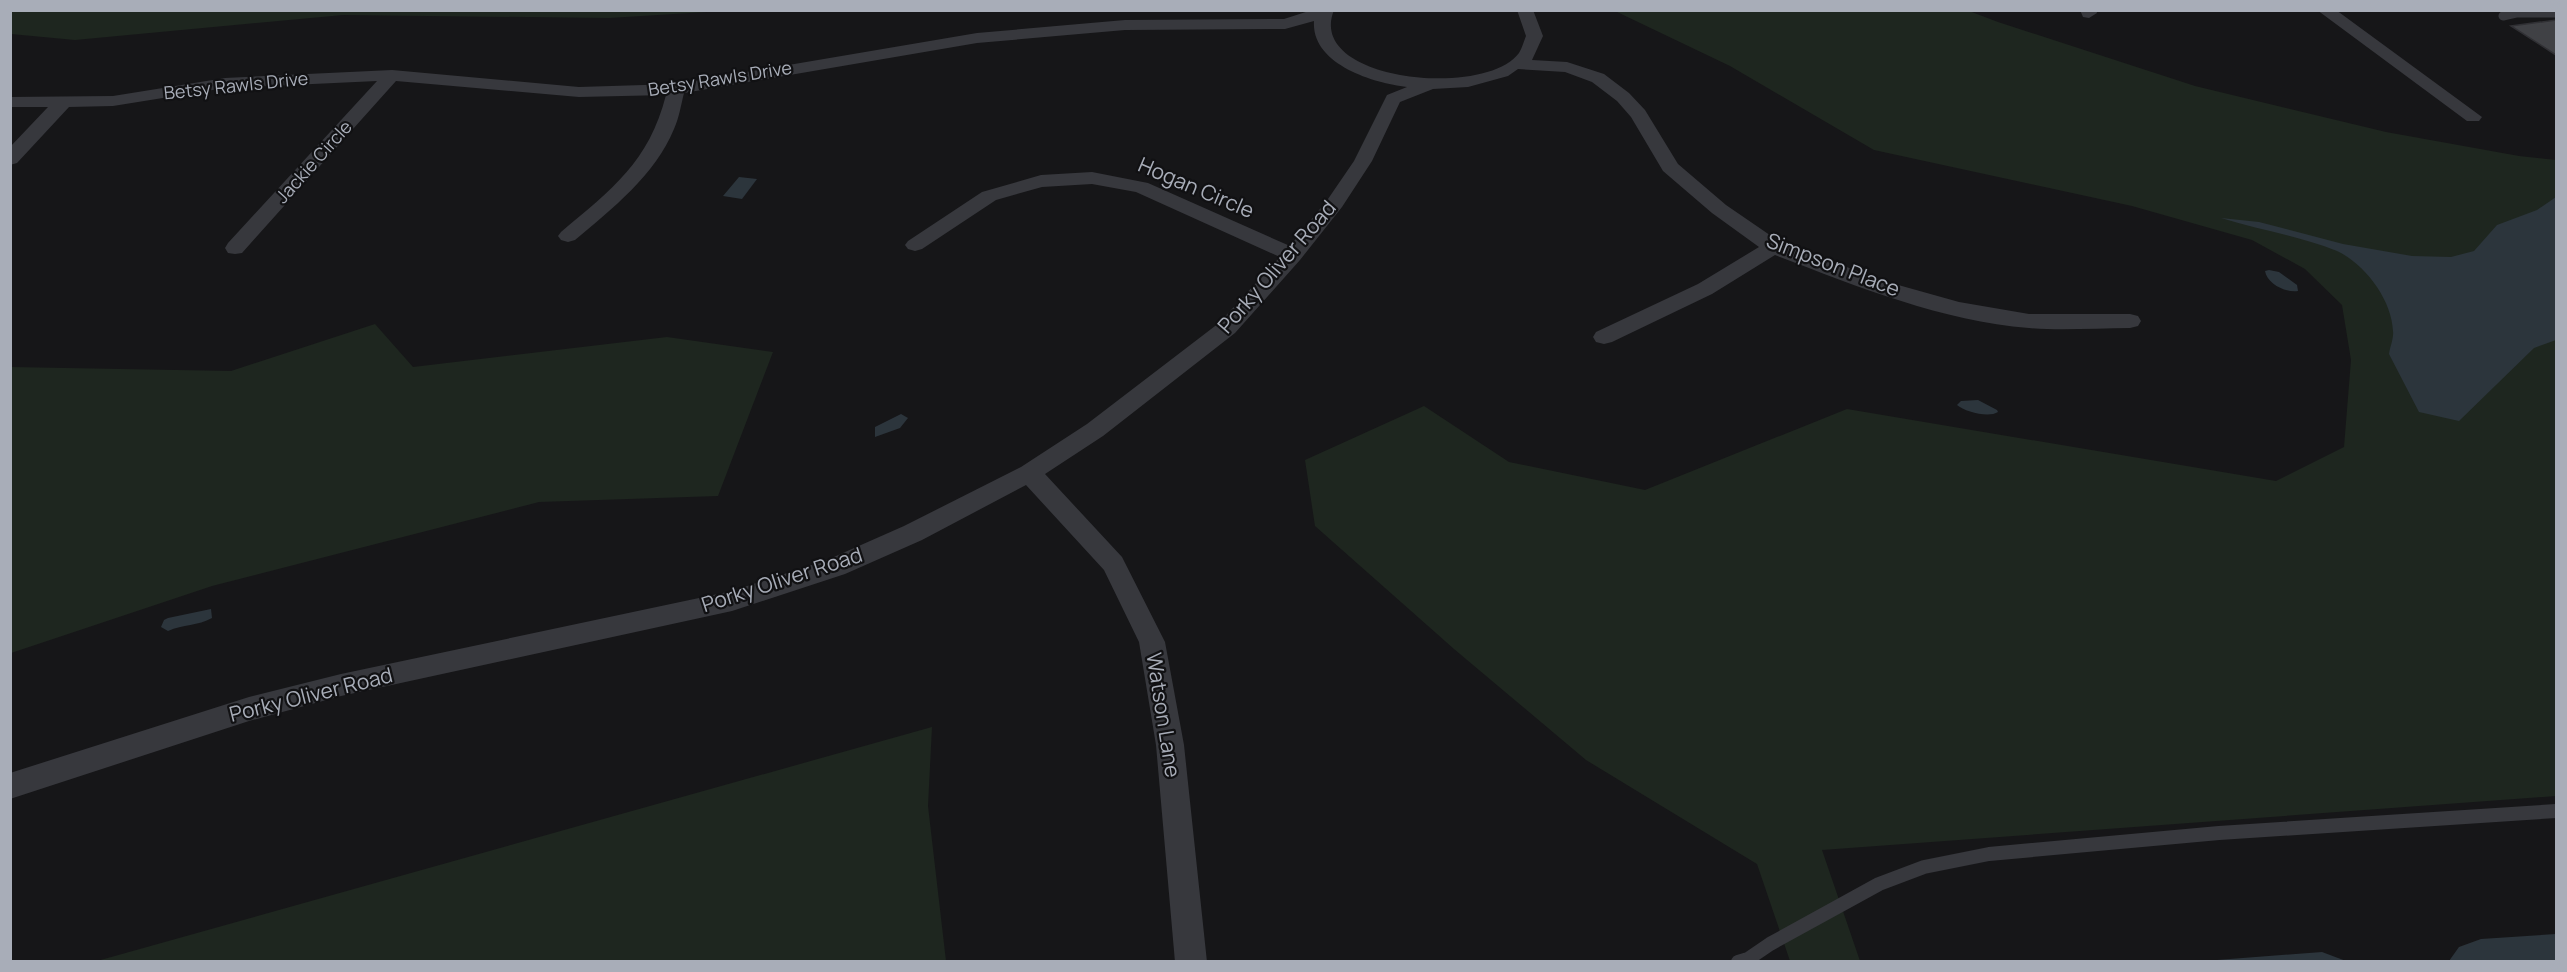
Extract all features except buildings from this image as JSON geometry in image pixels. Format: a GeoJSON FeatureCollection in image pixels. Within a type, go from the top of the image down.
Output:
{"type":"FeatureCollection","features":[{"type":"Feature","properties":{"kind":"street"},"geometry":{"type":"LineString","coordinates":[[1325,11],[1322,20],[1323,36],[1336,55],[1389,89],[1477,81],[1504,72],[1525,57],[1534,41],[1532,22],[1525,10]]}},
{"type":"Feature","properties":{"kind":"street"},"geometry":{"type":"LineString","coordinates":[[2325,10],[2473,117]]}},
{"type":"Feature","properties":{"kind":"street","name":"Betsy Rawls Drive"},"geometry":{"type":"LineString","coordinates":[[10,102],[114,100],[225,83],[392,75],[579,92],[676,89],[977,38],[1125,25],[1285,24],[1325,11]]}},
{"type":"Feature","properties":{"kind":"street","name":"Betsy Rawls Drive"},"geometry":{"type":"LineString","coordinates":[[1285,24],[1323,36]]}},
{"type":"Feature","properties":{"kind":"street","name":"Simpson Place"},"geometry":{"type":"LineString","coordinates":[[1534,41],[1567,67]]}},
{"type":"Feature","properties":{"kind":"street","name":"Simpson Place"},"geometry":{"type":"LineString","coordinates":[[1517,64],[1567,67],[1598,78],[1623,97],[1639,114],[1670,167],[1719,209],[1773,247],[1877,286],[1959,309],[2029,321],[2130,321]]}},
{"type":"Feature","properties":{"kind":"street","name":"Jackie Circle"},"geometry":{"type":"LineString","coordinates":[[235,248],[392,75]]}},
{"type":"Feature","properties":{"kind":"street"},"geometry":{"type":"LineString","coordinates":[[568,236],[613,198],[648,158],[664,132],[676,89]]}},
{"type":"Feature","properties":{"kind":"street","name":"Porky Oliver Road"},"geometry":{"type":"LineString","coordinates":[[10,786],[238,712],[341,685],[732,601],[836,567],[913,533],[1029,473],[1095,430],[1227,328],[1293,255],[1335,203],[1363,161],[1389,89]]}},
{"type":"Feature","properties":{"kind":"street"},"geometry":{"type":"LineString","coordinates":[[10,159],[64,101]]}},
{"type":"Feature","properties":{"kind":"street","name":"Hogan Circle"},"geometry":{"type":"LineString","coordinates":[[915,245],[988,196],[1041,182],[1092,178],[1141,187],[1293,255]]}},
{"type":"Feature","properties":{"kind":"street"},"geometry":{"type":"LineString","coordinates":[[1604,338],[1705,289],[1773,247]]}},
{"type":"Feature","properties":{"kind":"street","name":"Watson Lane"},"geometry":{"type":"LineString","coordinates":[[1029,473],[1113,564],[1152,642],[1170,745],[1191,962]]}},
{"type":"Feature","properties":{"kind":"lane"},"geometry":{"type":"LineString","coordinates":[[2503,16],[2516,13],[2556,13]]}},
{"type":"Feature","properties":{"kind":"lane"},"geometry":{"type":"LineString","coordinates":[[1738,962],[1748,959],[1770,944],[1879,884],[1924,867],[1989,854],[2219,833],[2556,811]]}},
{"type":"Feature","properties":{"kind":"shaded area"},"geometry":{"type":"Polygon","coordinates":[[[10,11],[723,11],[609,18],[343,15],[75,40],[11,34],[10,11]]]}},
{"type":"Feature","properties":{"kind":"shaded area"},"geometry":{"type":"Polygon","coordinates":[[[1615,11],[1969,11],[2195,86],[2386,132],[2519,156],[2556,160],[2556,796],[1822,850],[1860,961],[1790,961],[1757,864],[1586,760],[1454,649],[1315,526],[1305,460],[1424,406],[1509,462],[1645,490],[1847,409],[2276,481],[2344,447],[2351,360],[2342,305],[2305,269],[2252,240],[2132,206],[1874,150],[1730,66],[1615,11]]]}},
{"type":"Feature","properties":{"kind":"shaded area"},"geometry":{"type":"Polygon","coordinates":[[[739,177],[757,179],[742,199],[723,196],[739,177]]]}},
{"type":"Feature","properties":{"kind":"shaded area"},"geometry":{"type":"Polygon","coordinates":[[[2556,197],[2556,340],[2534,348],[2459,421],[2419,412],[2389,354],[2393,334],[2388,307],[2375,284],[2357,265],[2337,251],[2323,246],[2221,218],[2259,222],[2343,244],[2412,256],[2451,257],[2474,251],[2497,225],[2537,210],[2556,197]]]}},
{"type":"Feature","properties":{"kind":"shaded area"},"geometry":{"type":"Polygon","coordinates":[[[2265,271],[2279,272],[2297,285],[2298,291],[2283,289],[2273,284],[2266,276],[2265,271]]]}},
{"type":"Feature","properties":{"kind":"shaded area"},"geometry":{"type":"Polygon","coordinates":[[[375,324],[413,367],[667,337],[773,352],[718,496],[539,502],[212,586],[11,653],[11,367],[231,371],[375,324]]]}},
{"type":"Feature","properties":{"kind":"shaded area"},"geometry":{"type":"Polygon","coordinates":[[[1978,400],[1998,412],[1994,414],[1977,413],[1957,405],[1961,401],[1978,400]]]}},
{"type":"Feature","properties":{"kind":"shaded area"},"geometry":{"type":"Polygon","coordinates":[[[901,414],[908,418],[900,428],[875,437],[875,427],[901,414]]]}},
{"type":"Feature","properties":{"kind":"shaded area"},"geometry":{"type":"Polygon","coordinates":[[[211,609],[212,618],[207,621],[168,631],[161,627],[164,620],[168,618],[211,609]]]}},
{"type":"Feature","properties":{"kind":"shaded area"},"geometry":{"type":"Polygon","coordinates":[[[932,727],[928,806],[946,961],[97,961],[932,727]]]}},
{"type":"Feature","properties":{"kind":"shaded area"},"geometry":{"type":"Polygon","coordinates":[[[2556,934],[2556,961],[2449,961],[2459,947],[2481,939],[2556,934]]]}},
{"type":"Feature","properties":{"kind":"shaded area"},"geometry":{"type":"Polygon","coordinates":[[[2322,952],[2346,961],[2204,961],[2322,952]]]}}]}
